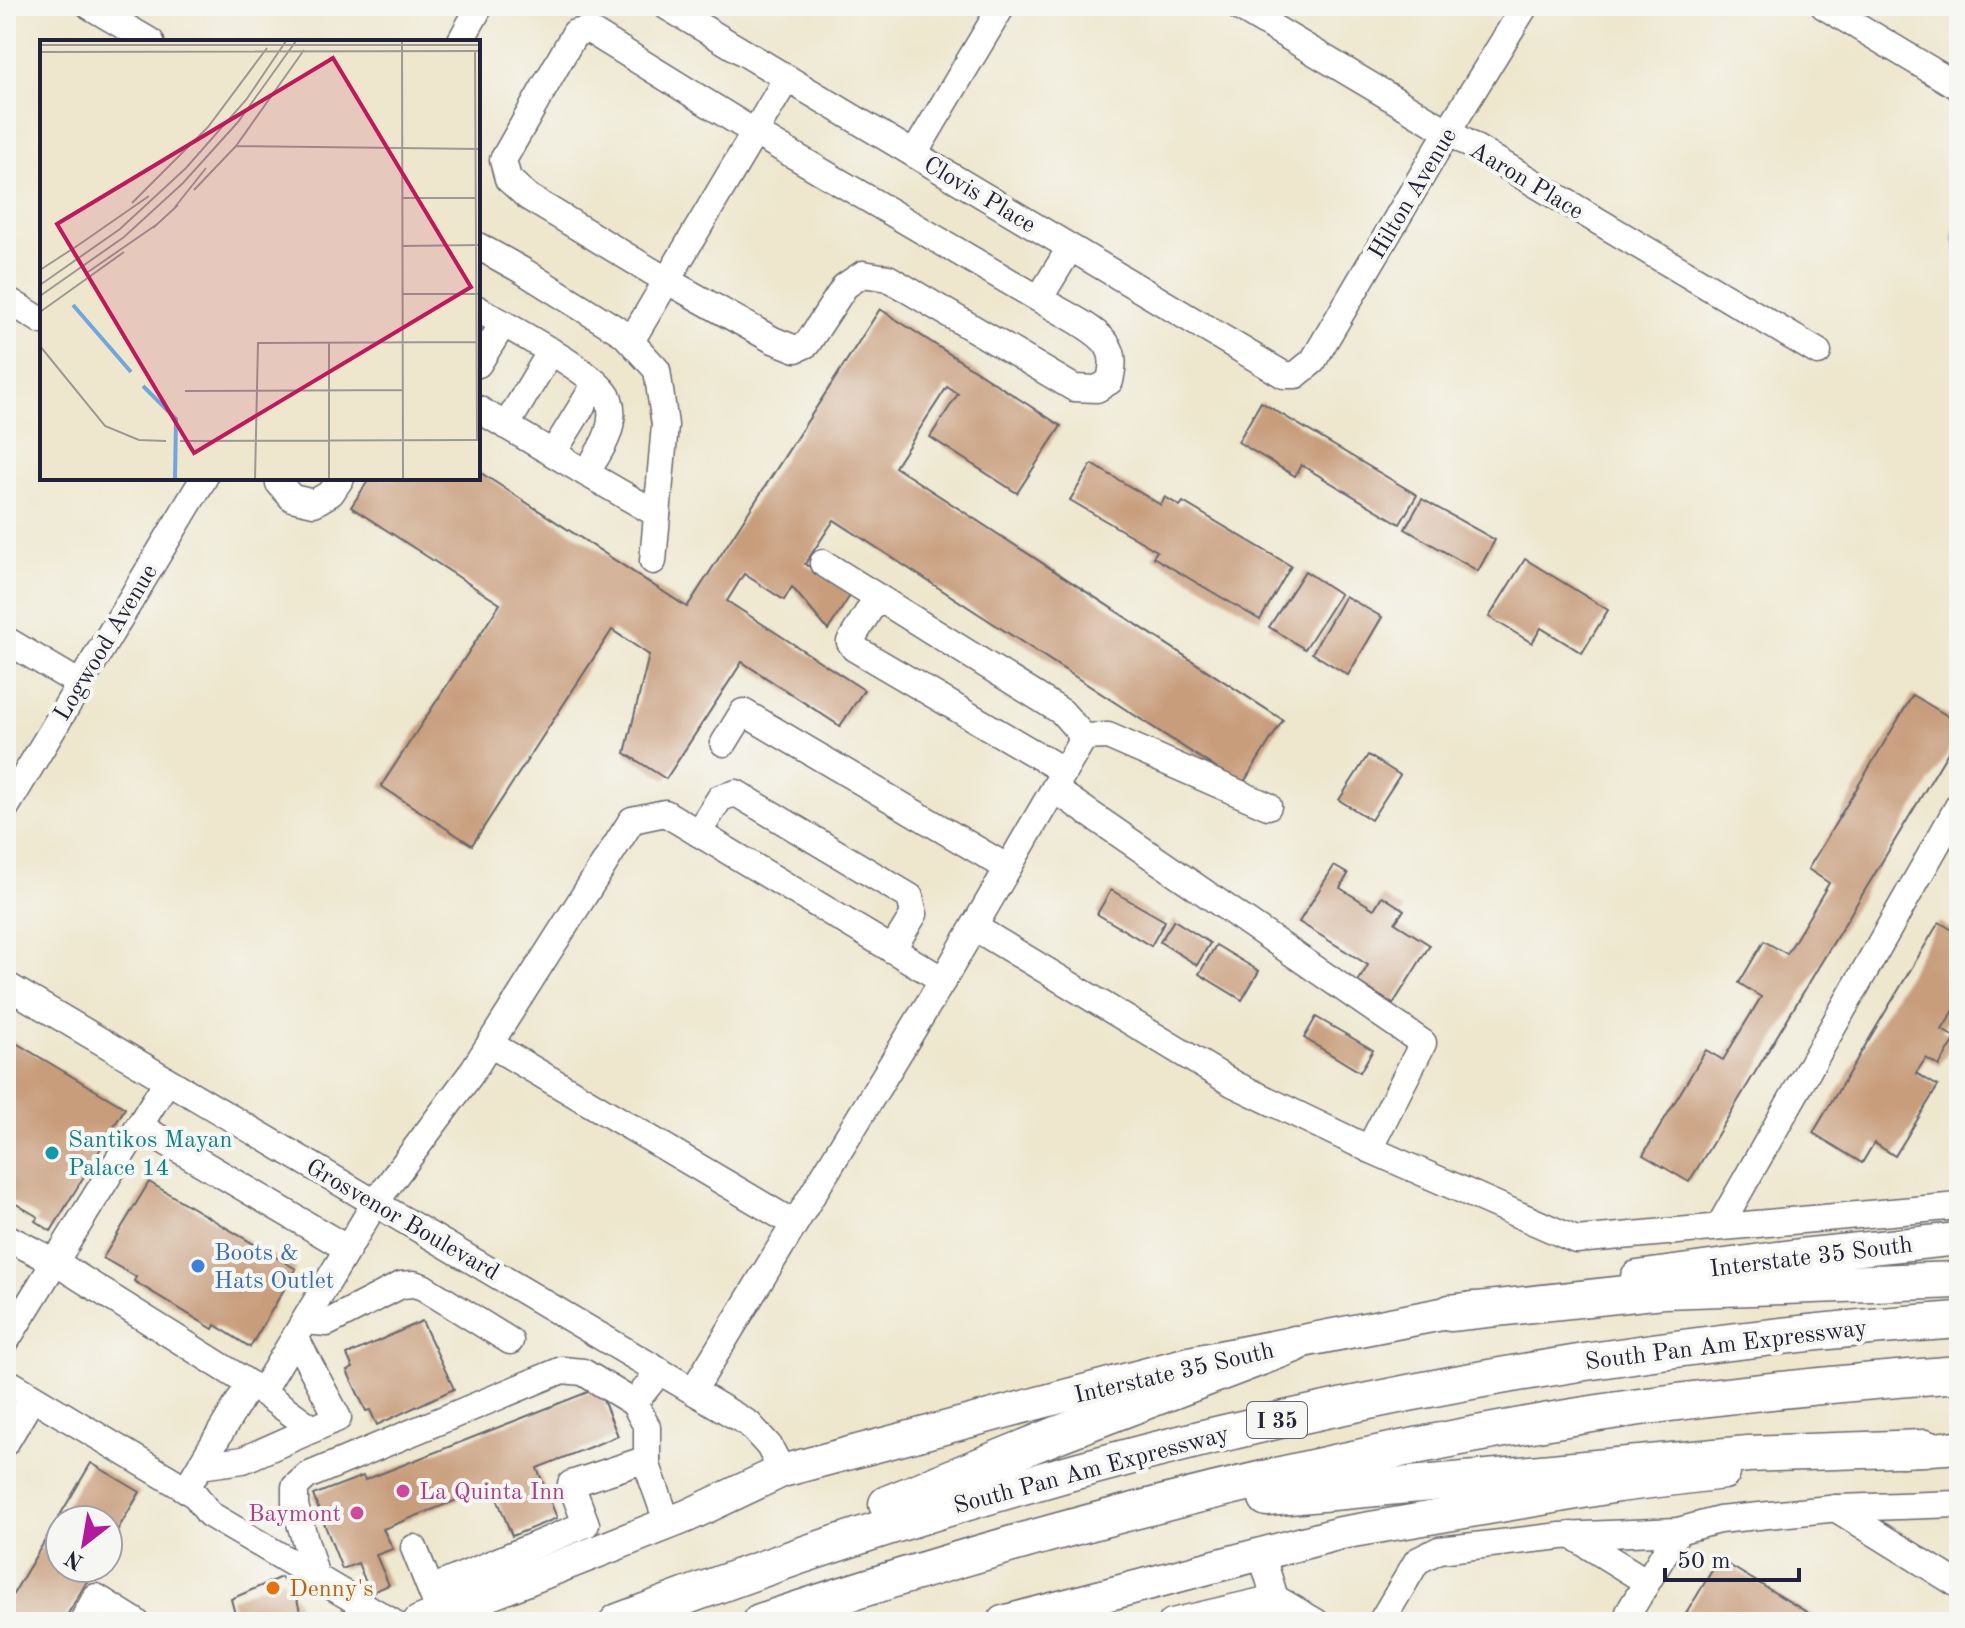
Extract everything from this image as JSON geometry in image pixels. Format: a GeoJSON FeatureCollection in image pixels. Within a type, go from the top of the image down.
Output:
{"type":"FeatureCollection","features":[{"type":"Feature","properties":{"kind":"highway"},"geometry":{"type":"LineString","coordinates":[[1450,1313],[1663,1290],[1959,1280]]}},
{"type":"Feature","properties":{"kind":"highway","name":"South Pan Am Expressway"},"geometry":{"type":"LineString","coordinates":[[618,1622],[890,1524],[1176,1443],[1319,1410],[1521,1371],[1654,1351],[1882,1325],[1959,1320]]}},
{"type":"Feature","properties":{"kind":"highway"},"geometry":{"type":"LineString","coordinates":[[599,1622],[668,1586],[1295,1344]]}},
{"type":"Feature","properties":{"kind":"highway","name":"South Pan Am Expressway"},"geometry":{"type":"LineString","coordinates":[[760,1622],[873,1584],[1114,1514],[1266,1478],[1554,1421],[1649,1406],[1844,1383],[1959,1374]]}},
{"type":"Feature","properties":{"kind":"highway"},"geometry":{"type":"LineString","coordinates":[[1114,1514],[1748,1454],[1942,1448]]}},
{"type":"Feature","properties":{"kind":"main road","name":"Interstate 35 South"},"geometry":{"type":"LineString","coordinates":[[430,1608],[668,1524],[782,1471],[1189,1363],[1610,1281],[1800,1255],[1959,1239]]}},
{"type":"Feature","properties":{"kind":"main road"},"geometry":{"type":"LineString","coordinates":[[1003,1622],[1341,1533],[1618,1486],[1942,1448]]}},
{"type":"Feature","properties":{"kind":"street"},"geometry":{"type":"LineString","coordinates":[[90,6],[148,40]]}},
{"type":"Feature","properties":{"kind":"street"},"geometry":{"type":"LineString","coordinates":[[461,40],[480,6]]}},
{"type":"Feature","properties":{"kind":"street","name":"Clovis Place"},"geometry":{"type":"LineString","coordinates":[[666,6],[1272,370],[1284,375],[1296,375]]}},
{"type":"Feature","properties":{"kind":"street"},"geometry":{"type":"LineString","coordinates":[[914,154],[1002,6]]}},
{"type":"Feature","properties":{"kind":"street","name":"Aaron Place"},"geometry":{"type":"LineString","coordinates":[[1237,6],[1818,352]]}},
{"type":"Feature","properties":{"kind":"street","name":"Hilton Avenue"},"geometry":{"type":"LineString","coordinates":[[1296,375],[1313,361],[1525,6]]}},
{"type":"Feature","properties":{"kind":"street"},"geometry":{"type":"LineString","coordinates":[[1824,6],[1959,87]]}},
{"type":"Feature","properties":{"kind":"street"},"geometry":{"type":"LineString","coordinates":[[589,30],[754,132],[1098,335],[1109,348],[1114,366],[1110,381],[1097,389],[1074,388],[888,278],[863,274],[845,286],[813,337],[796,349],[773,340],[666,280],[528,197],[508,179],[503,160],[575,33],[589,30]]}},
{"type":"Feature","properties":{"kind":"street"},"geometry":{"type":"LineString","coordinates":[[631,341],[787,78]]}},
{"type":"Feature","properties":{"kind":"street"},"geometry":{"type":"LineString","coordinates":[[1039,299],[1070,248]]}},
{"type":"Feature","properties":{"kind":"street"},"geometry":{"type":"LineString","coordinates":[[480,251],[561,294],[624,334],[657,370],[665,425],[653,561]]}},
{"type":"Feature","properties":{"kind":"street"},"geometry":{"type":"LineString","coordinates":[[6,299],[40,320]]}},
{"type":"Feature","properties":{"kind":"street"},"geometry":{"type":"LineString","coordinates":[[480,310],[551,351],[596,383],[609,398],[607,441],[586,473]]}},
{"type":"Feature","properties":{"kind":"street"},"geometry":{"type":"LineString","coordinates":[[480,361],[503,324]]}},
{"type":"Feature","properties":{"kind":"street"},"geometry":{"type":"LineString","coordinates":[[506,426],[551,351]]}},
{"type":"Feature","properties":{"kind":"street"},"geometry":{"type":"LineString","coordinates":[[553,453],[596,383]]}},
{"type":"Feature","properties":{"kind":"street"},"geometry":{"type":"LineString","coordinates":[[480,410],[657,514]]}},
{"type":"Feature","properties":{"kind":"street","name":"Logwood Avenue"},"geometry":{"type":"LineString","coordinates":[[6,807],[203,480]]}},
{"type":"Feature","properties":{"kind":"street"},"geometry":{"type":"LineString","coordinates":[[280,480],[279,483],[292,498],[314,503],[331,493],[340,480]]}},
{"type":"Feature","properties":{"kind":"street"},"geometry":{"type":"LineString","coordinates":[[823,563],[1062,712],[1084,737]]}},
{"type":"Feature","properties":{"kind":"street"},"geometry":{"type":"LineString","coordinates":[[877,597],[850,642],[854,648],[1059,780],[1423,1043],[1369,1149]]}},
{"type":"Feature","properties":{"kind":"street"},"geometry":{"type":"LineString","coordinates":[[6,640],[80,684]]}},
{"type":"Feature","properties":{"kind":"street"},"geometry":{"type":"LineString","coordinates":[[724,743],[743,712],[1008,868]]}},
{"type":"Feature","properties":{"kind":"street"},"geometry":{"type":"LineString","coordinates":[[1084,737],[1108,736],[1268,806]]}},
{"type":"Feature","properties":{"kind":"street"},"geometry":{"type":"LineString","coordinates":[[693,1391],[943,980],[1084,737]]}},
{"type":"Feature","properties":{"kind":"street"},"geometry":{"type":"LineString","coordinates":[[698,833],[720,798],[736,793],[910,897],[914,914],[892,950]]}},
{"type":"Feature","properties":{"kind":"street"},"geometry":{"type":"LineString","coordinates":[[1719,1227],[1959,806]]}},
{"type":"Feature","properties":{"kind":"street"},"geometry":{"type":"LineString","coordinates":[[186,1489],[300,1329],[375,1203],[470,1075],[632,820],[665,813],[943,980]]}},
{"type":"Feature","properties":{"kind":"street"},"geometry":{"type":"LineString","coordinates":[[974,927],[1234,1084],[1369,1149],[1576,1240],[1959,1206]]}},
{"type":"Feature","properties":{"kind":"street","name":"Grosvenor Boulevard"},"geometry":{"type":"LineString","coordinates":[[6,985],[749,1424],[769,1446],[782,1471]]}},
{"type":"Feature","properties":{"kind":"street"},"geometry":{"type":"LineString","coordinates":[[490,1044],[793,1223]]}},
{"type":"Feature","properties":{"kind":"street"},"geometry":{"type":"LineString","coordinates":[[6,1341],[167,1081]]}},
{"type":"Feature","properties":{"kind":"street"},"geometry":{"type":"LineString","coordinates":[[139,1126],[348,1249]]}},
{"type":"Feature","properties":{"kind":"street"},"geometry":{"type":"LineString","coordinates":[[6,1237],[55,1262],[256,1388],[313,1429]]}},
{"type":"Feature","properties":{"kind":"street"},"geometry":{"type":"LineString","coordinates":[[300,1329],[327,1323],[401,1285],[414,1284],[510,1341]]}},
{"type":"Feature","properties":{"kind":"street"},"geometry":{"type":"LineString","coordinates":[[200,1466],[243,1460],[338,1418],[300,1329]]}},
{"type":"Feature","properties":{"kind":"street"},"geometry":{"type":"LineString","coordinates":[[316,1577],[295,1506],[295,1487],[307,1476],[562,1370],[583,1372],[634,1403],[647,1427],[647,1459],[668,1524]]}},
{"type":"Feature","properties":{"kind":"street"},"geometry":{"type":"LineString","coordinates":[[634,1403],[660,1371]]}},
{"type":"Feature","properties":{"kind":"street"},"geometry":{"type":"LineString","coordinates":[[6,1381],[186,1489],[196,1496],[209,1514],[392,1622]]}},
{"type":"Feature","properties":{"kind":"street"},"geometry":{"type":"LineString","coordinates":[[6,1442],[32,1398]]}},
{"type":"Feature","properties":{"kind":"street"},"geometry":{"type":"LineString","coordinates":[[414,1548],[430,1608],[586,1524],[571,1484],[647,1459]]}},
{"type":"Feature","properties":{"kind":"street"},"geometry":{"type":"LineString","coordinates":[[1381,1622],[1417,1561],[1439,1550],[1571,1535],[1678,1531],[1719,1520],[1835,1508],[1959,1504]]}},
{"type":"Feature","properties":{"kind":"street"},"geometry":{"type":"LineString","coordinates":[[1835,1508],[1959,1585]]}},
{"type":"Feature","properties":{"kind":"street"},"geometry":{"type":"LineString","coordinates":[[1630,1622],[1629,1612],[1678,1531]]}},
{"type":"Feature","properties":{"kind":"street"},"geometry":{"type":"LineString","coordinates":[[1571,1535],[1647,1582]]}},
{"type":"Feature","properties":{"kind":"street"},"geometry":{"type":"LineString","coordinates":[[1261,1553],[1275,1598],[1316,1622]]}},
{"type":"Feature","properties":{"kind":"street"},"geometry":{"type":"LineString","coordinates":[[82,1622],[96,1597],[136,1622]]}},
{"type":"Feature","properties":{"kind":"street"},"geometry":{"type":"LineString","coordinates":[[1172,1622],[1275,1598]]}},
{"type":"Feature","properties":{"kind":"street"},"geometry":{"type":"LineString","coordinates":[[1261,1622],[1275,1598]]}},
{"type":"Feature","properties":{"kind":"building"},"geometry":{"type":"Polygon","coordinates":[[[880,309],[1061,426],[1017,493],[930,437],[958,394],[947,387],[895,467],[1283,720],[1242,785],[834,520],[805,564],[851,594],[828,630],[792,587],[784,600],[744,574],[727,601],[864,690],[840,726],[742,662],[666,779],[625,753],[649,655],[612,630],[472,845],[381,786],[500,604],[351,507],[369,480],[480,480],[480,472],[687,607],[880,309]]]}},
{"type":"Feature","properties":{"kind":"building"},"geometry":{"type":"Polygon","coordinates":[[[1261,402],[1417,495],[1400,524],[1301,465],[1295,476],[1238,442],[1261,402]]]}},
{"type":"Feature","properties":{"kind":"building"},"geometry":{"type":"Polygon","coordinates":[[[1092,464],[1161,505],[1165,497],[1180,506],[1183,502],[1291,566],[1260,620],[1153,557],[1157,551],[1070,500],[1092,464]]]}},
{"type":"Feature","properties":{"kind":"building"},"geometry":{"type":"Polygon","coordinates":[[[1422,499],[1495,540],[1478,571],[1405,529],[1422,499]]]}},
{"type":"Feature","properties":{"kind":"building"},"geometry":{"type":"Polygon","coordinates":[[[1525,559],[1608,610],[1582,653],[1541,628],[1532,643],[1489,617],[1525,559]]]}},
{"type":"Feature","properties":{"kind":"building"},"geometry":{"type":"Polygon","coordinates":[[[1305,571],[1340,594],[1305,649],[1269,627],[1305,571]]]}},
{"type":"Feature","properties":{"kind":"building"},"geometry":{"type":"Polygon","coordinates":[[[1345,596],[1382,617],[1348,675],[1312,653],[1345,596]]]}},
{"type":"Feature","properties":{"kind":"building"},"geometry":{"type":"Polygon","coordinates":[[[1913,695],[1959,723],[1959,734],[1689,1182],[1643,1155],[1706,1050],[1723,1060],[1761,997],[1739,983],[1764,941],[1787,954],[1829,883],[1808,869],[1913,695]]]}},
{"type":"Feature","properties":{"kind":"building"},"geometry":{"type":"Polygon","coordinates":[[[1368,755],[1400,775],[1371,820],[1339,800],[1368,755]]]}},
{"type":"Feature","properties":{"kind":"building"},"geometry":{"type":"Polygon","coordinates":[[[1334,866],[1348,874],[1340,888],[1374,909],[1382,896],[1404,910],[1395,923],[1430,945],[1393,1004],[1358,982],[1368,965],[1299,922],[1334,866]]]}},
{"type":"Feature","properties":{"kind":"building"},"geometry":{"type":"Polygon","coordinates":[[[1111,890],[1165,921],[1151,946],[1097,914],[1111,890]]]}},
{"type":"Feature","properties":{"kind":"building"},"geometry":{"type":"Polygon","coordinates":[[[1174,920],[1210,943],[1197,965],[1160,942],[1174,920]]]}},
{"type":"Feature","properties":{"kind":"building"},"geometry":{"type":"Polygon","coordinates":[[[1939,922],[1959,934],[1959,1002],[1942,1030],[1956,1038],[1939,1066],[1926,1058],[1916,1073],[1938,1086],[1895,1156],[1874,1143],[1862,1163],[1813,1133],[1939,922]]]}},
{"type":"Feature","properties":{"kind":"building"},"geometry":{"type":"Polygon","coordinates":[[[1216,945],[1259,971],[1242,1000],[1199,974],[1216,945]]]}},
{"type":"Feature","properties":{"kind":"building"},"geometry":{"type":"Polygon","coordinates":[[[1316,1017],[1373,1050],[1360,1072],[1304,1038],[1316,1017]]]}},
{"type":"Feature","properties":{"kind":"building","name":"Santikos Mayan Palace 14"},"geometry":{"type":"Polygon","coordinates":[[[6,1037],[125,1108],[51,1231],[35,1221],[38,1217],[6,1198],[6,1037]]]}},
{"type":"Feature","properties":{"kind":"building"},"geometry":{"type":"Polygon","coordinates":[[[149,1182],[296,1269],[250,1347],[215,1325],[213,1329],[134,1281],[136,1277],[103,1258],[149,1182]]]}},
{"type":"Feature","properties":{"kind":"building"},"geometry":{"type":"Polygon","coordinates":[[[422,1321],[454,1389],[377,1425],[370,1410],[366,1411],[347,1371],[353,1368],[347,1355],[422,1321]]]}},
{"type":"Feature","properties":{"kind":"building","name":"La Quinta Inn"},"geometry":{"type":"Polygon","coordinates":[[[598,1388],[618,1436],[537,1468],[557,1518],[512,1536],[492,1486],[383,1529],[393,1549],[376,1555],[389,1585],[370,1593],[358,1563],[342,1569],[313,1495],[363,1476],[365,1480],[598,1388]]]}},
{"type":"Feature","properties":{"kind":"building"},"geometry":{"type":"Polygon","coordinates":[[[91,1463],[140,1492],[124,1519],[124,1504],[67,1504],[91,1463]]]}},
{"type":"Feature","properties":{"kind":"building"},"geometry":{"type":"Polygon","coordinates":[[[44,1542],[44,1584],[86,1584],[63,1622],[6,1622],[6,1606],[44,1542]]]}},
{"type":"Feature","properties":{"kind":"building"},"geometry":{"type":"Polygon","coordinates":[[[1719,1559],[1823,1622],[1681,1622],[1719,1559]]]}},
{"type":"Feature","properties":{"kind":"building","name":"Denny's"},"geometry":{"type":"Polygon","coordinates":[[[281,1577],[297,1600],[303,1622],[237,1622],[231,1599],[281,1577]]]}},
{"type":"Feature","properties":{"kind":"waterway"},"geometry":{"type":"LineString","coordinates":[[1959,223],[1955,236],[1959,251]]}},
{"type":"Feature","properties":{"kind":"place","name":"Santikos Mayan Palace 14"},"geometry":{"type":"Point","coordinates":[52,1153]}},
{"type":"Feature","properties":{"kind":"place","name":"Boots & Hats Outlet"},"geometry":{"type":"Point","coordinates":[198,1266]}},
{"type":"Feature","properties":{"kind":"place","name":"La Quinta Inn"},"geometry":{"type":"Point","coordinates":[403,1491]}},
{"type":"Feature","properties":{"kind":"place","name":"Baymont"},"geometry":{"type":"Point","coordinates":[357,1513]}},
{"type":"Feature","properties":{"kind":"place","name":"Denny's"},"geometry":{"type":"Point","coordinates":[273,1588]}}]}
